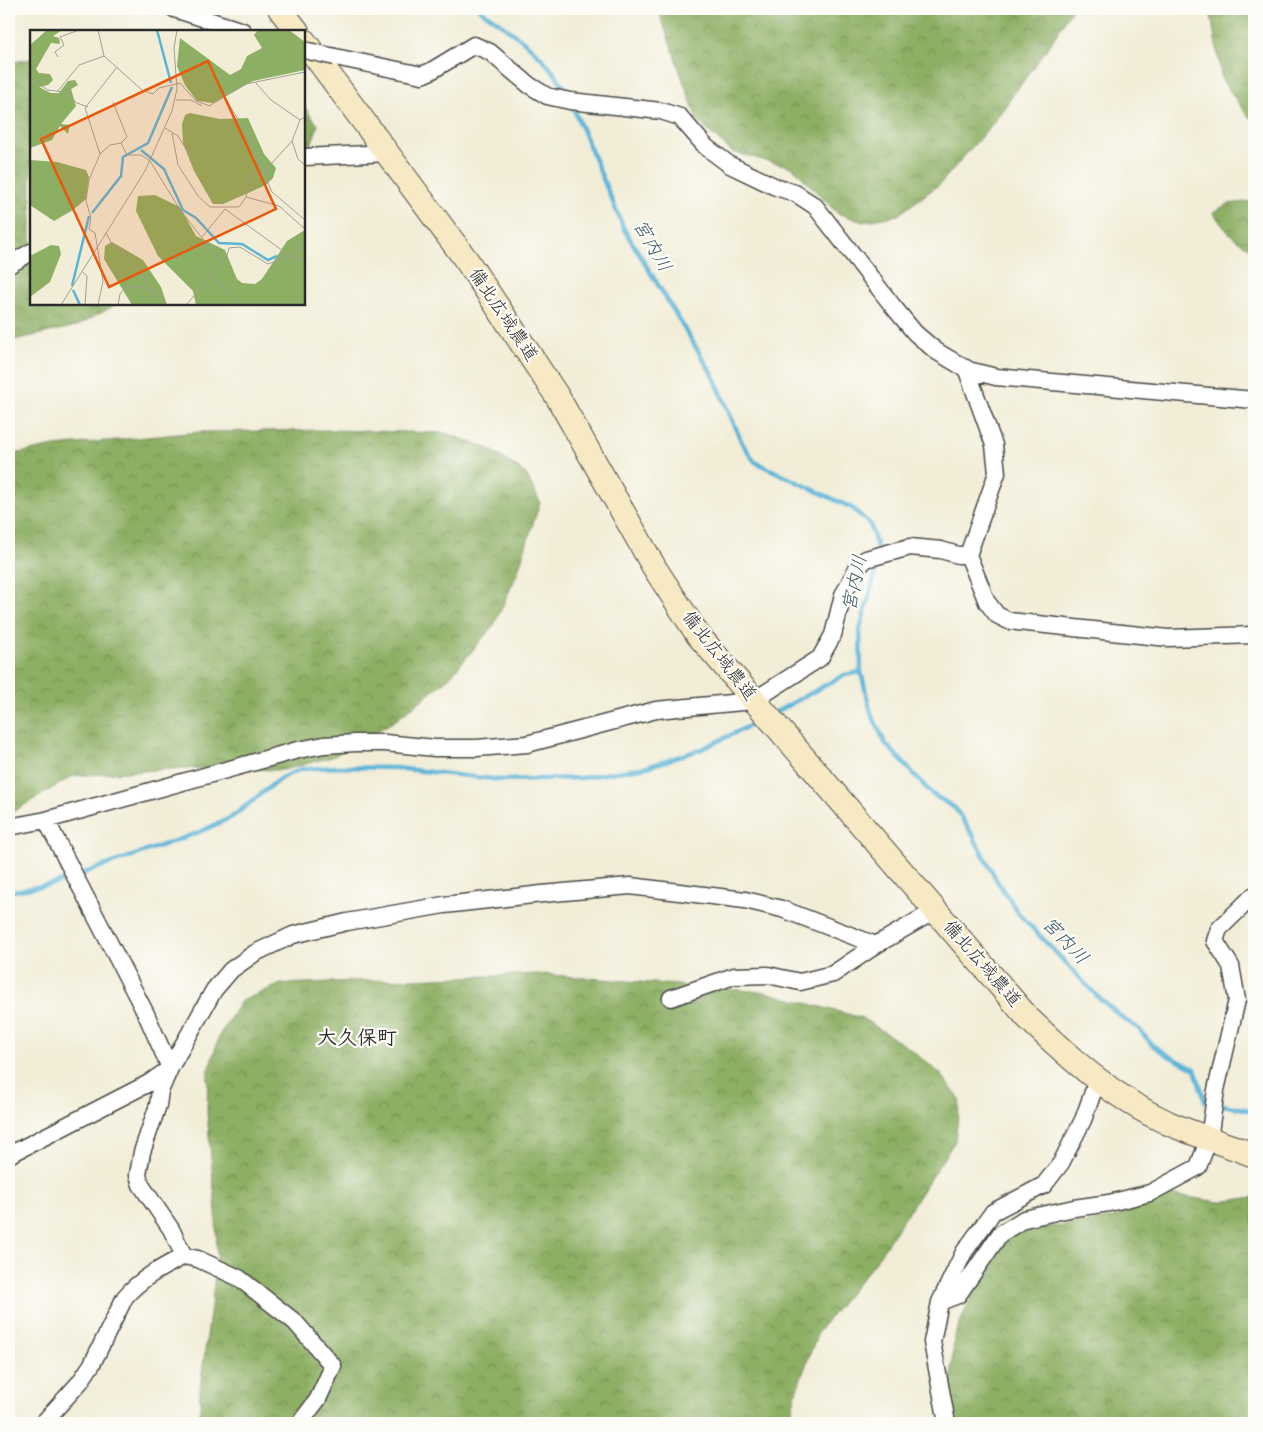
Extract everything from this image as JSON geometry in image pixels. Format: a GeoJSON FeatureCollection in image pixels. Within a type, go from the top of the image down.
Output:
{"type":"FeatureCollection","features":[{"type":"Feature","properties":{"kind":"street"},"geometry":{"type":"LineString","coordinates":[[174,9],[240,30]]}},
{"type":"Feature","properties":{"kind":"street"},"geometry":{"type":"LineString","coordinates":[[280,9],[296,30]]}},
{"type":"Feature","properties":{"kind":"street","name":"備北広域農道"},"geometry":{"type":"LineString","coordinates":[[305,42],[389,153],[467,261],[557,396],[654,567],[698,635],[753,701],[1028,1018],[1061,1050],[1098,1081],[1167,1122],[1254,1155]]}},
{"type":"Feature","properties":{"kind":"street"},"geometry":{"type":"LineString","coordinates":[[305,50],[422,75],[474,44],[490,52],[528,85],[547,96],[570,101],[661,111],[680,117],[706,147],[730,165],[776,187],[795,193],[815,206],[892,306],[916,333],[936,351],[966,368],[996,377],[1254,400]]}},
{"type":"Feature","properties":{"kind":"street"},"geometry":{"type":"LineString","coordinates":[[305,157],[389,153]]}},
{"type":"Feature","properties":{"kind":"street"},"geometry":{"type":"LineString","coordinates":[[9,265],[30,253]]}},
{"type":"Feature","properties":{"kind":"street"},"geometry":{"type":"LineString","coordinates":[[966,368],[994,445],[997,473],[968,555],[987,602],[997,616],[1009,621],[1168,638],[1254,635]]}},
{"type":"Feature","properties":{"kind":"street"},"geometry":{"type":"LineString","coordinates":[[9,827],[46,820],[298,750],[324,745],[386,743],[434,748],[476,748],[526,744],[656,710],[753,701],[820,658],[833,635],[843,595],[858,568],[866,559],[910,547],[968,555]]}},
{"type":"Feature","properties":{"kind":"street"},"geometry":{"type":"LineString","coordinates":[[46,820],[146,1014],[170,1068]]}},
{"type":"Feature","properties":{"kind":"street"},"geometry":{"type":"LineString","coordinates":[[184,1256],[171,1228],[141,1185],[138,1175],[142,1152],[158,1105],[160,1091],[170,1068],[214,990],[231,970],[255,953],[293,935],[348,922],[444,905],[630,886],[745,900],[782,908],[876,945]]}},
{"type":"Feature","properties":{"kind":"street"},"geometry":{"type":"LineString","coordinates":[[940,1302],[958,1295],[1000,1234],[1024,1219],[1074,1208],[1109,1203],[1150,1193],[1198,1167],[1209,1139],[1216,1090],[1236,1000],[1231,966],[1215,941],[1219,929],[1254,895]]}},
{"type":"Feature","properties":{"kind":"street"},"geometry":{"type":"LineString","coordinates":[[671,998],[734,976],[768,975],[800,982],[833,974],[876,945],[936,910]]}},
{"type":"Feature","properties":{"kind":"street"},"geometry":{"type":"LineString","coordinates":[[9,1155],[149,1083],[170,1068]]}},
{"type":"Feature","properties":{"kind":"street"},"geometry":{"type":"LineString","coordinates":[[947,1423],[932,1342],[940,1302],[964,1252],[992,1212],[1044,1185],[1061,1163],[1083,1120],[1098,1081]]}},
{"type":"Feature","properties":{"kind":"street"},"geometry":{"type":"LineString","coordinates":[[43,1423],[80,1382],[92,1364],[129,1293],[155,1271],[184,1256],[198,1259],[239,1278],[295,1322],[333,1366],[318,1399],[300,1423]]}},
{"type":"Feature","properties":{"kind":"green space"},"geometry":{"type":"Polygon","coordinates":[[[658,9],[1072,9],[1051,43],[993,123],[940,184],[898,215],[863,222],[837,213],[792,167],[732,152],[698,122],[658,9]]]}},
{"type":"Feature","properties":{"kind":"green space"},"geometry":{"type":"Polygon","coordinates":[[[1213,9],[1254,9],[1254,121],[1247,115],[1222,80],[1211,15],[1213,9]]]}},
{"type":"Feature","properties":{"kind":"green space"},"geometry":{"type":"Polygon","coordinates":[[[30,59],[30,305],[115,305],[77,326],[9,341],[9,63],[30,59]]]}},
{"type":"Feature","properties":{"kind":"green space"},"geometry":{"type":"Polygon","coordinates":[[[305,107],[318,125],[305,162],[305,107]]]}},
{"type":"Feature","properties":{"kind":"green space"},"geometry":{"type":"Polygon","coordinates":[[[1254,201],[1254,249],[1241,243],[1230,234],[1213,212],[1228,204],[1254,201]]]}},
{"type":"Feature","properties":{"kind":"green space"},"geometry":{"type":"Polygon","coordinates":[[[330,430],[445,433],[490,449],[526,474],[540,502],[517,574],[494,625],[449,678],[396,720],[332,757],[283,770],[184,768],[73,776],[9,814],[9,455],[54,446],[199,432],[330,430]]]}},
{"type":"Feature","properties":{"kind":"green space"},"geometry":{"type":"Polygon","coordinates":[[[539,974],[765,992],[862,1018],[906,1046],[941,1074],[960,1100],[955,1141],[875,1262],[818,1332],[796,1392],[789,1423],[200,1423],[200,1388],[217,1261],[216,1213],[207,1112],[208,1072],[220,1034],[241,1001],[281,984],[539,974]]]}},
{"type":"Feature","properties":{"kind":"green space"},"geometry":{"type":"Polygon","coordinates":[[[1168,1194],[1219,1202],[1254,1197],[1254,1423],[954,1423],[950,1396],[954,1337],[981,1273],[1015,1228],[1063,1226],[1113,1218],[1168,1194]]]}},
{"type":"Feature","properties":{"kind":"waterway","name":"宮内川"},"geometry":{"type":"LineString","coordinates":[[479,9],[530,46],[552,69],[568,96]]}},
{"type":"Feature","properties":{"kind":"waterway","name":"宮内川"},"geometry":{"type":"LineString","coordinates":[[572,105],[624,229],[714,377],[742,443],[755,462],[852,508],[870,524],[878,551]]}},
{"type":"Feature","properties":{"kind":"waterway","name":"宮内川"},"geometry":{"type":"LineString","coordinates":[[877,559],[876,571],[860,629],[861,672],[871,713],[885,743],[932,794],[955,808],[972,834],[997,881],[1019,914],[1098,997],[1139,1029],[1152,1045],[1195,1069],[1205,1101],[1210,1102]]}},
{"type":"Feature","properties":{"kind":"waterway"},"geometry":{"type":"LineString","coordinates":[[774,713],[844,675],[861,672]]}},
{"type":"Feature","properties":{"kind":"waterway"},"geometry":{"type":"LineString","coordinates":[[78,875],[197,833],[232,817],[281,778],[301,769],[337,767],[396,768],[501,780],[581,778],[647,767],[702,749],[763,719]]}},
{"type":"Feature","properties":{"kind":"waterway"},"geometry":{"type":"LineString","coordinates":[[9,892],[53,884],[71,878]]}},
{"type":"Feature","properties":{"kind":"waterway","name":"宮内川"},"geometry":{"type":"LineString","coordinates":[[1218,1104],[1254,1111]]}},
{"type":"Feature","properties":{"kind":"district","name":"大久保町"},"geometry":{"type":"Point","coordinates":[357,1038]}}]}
